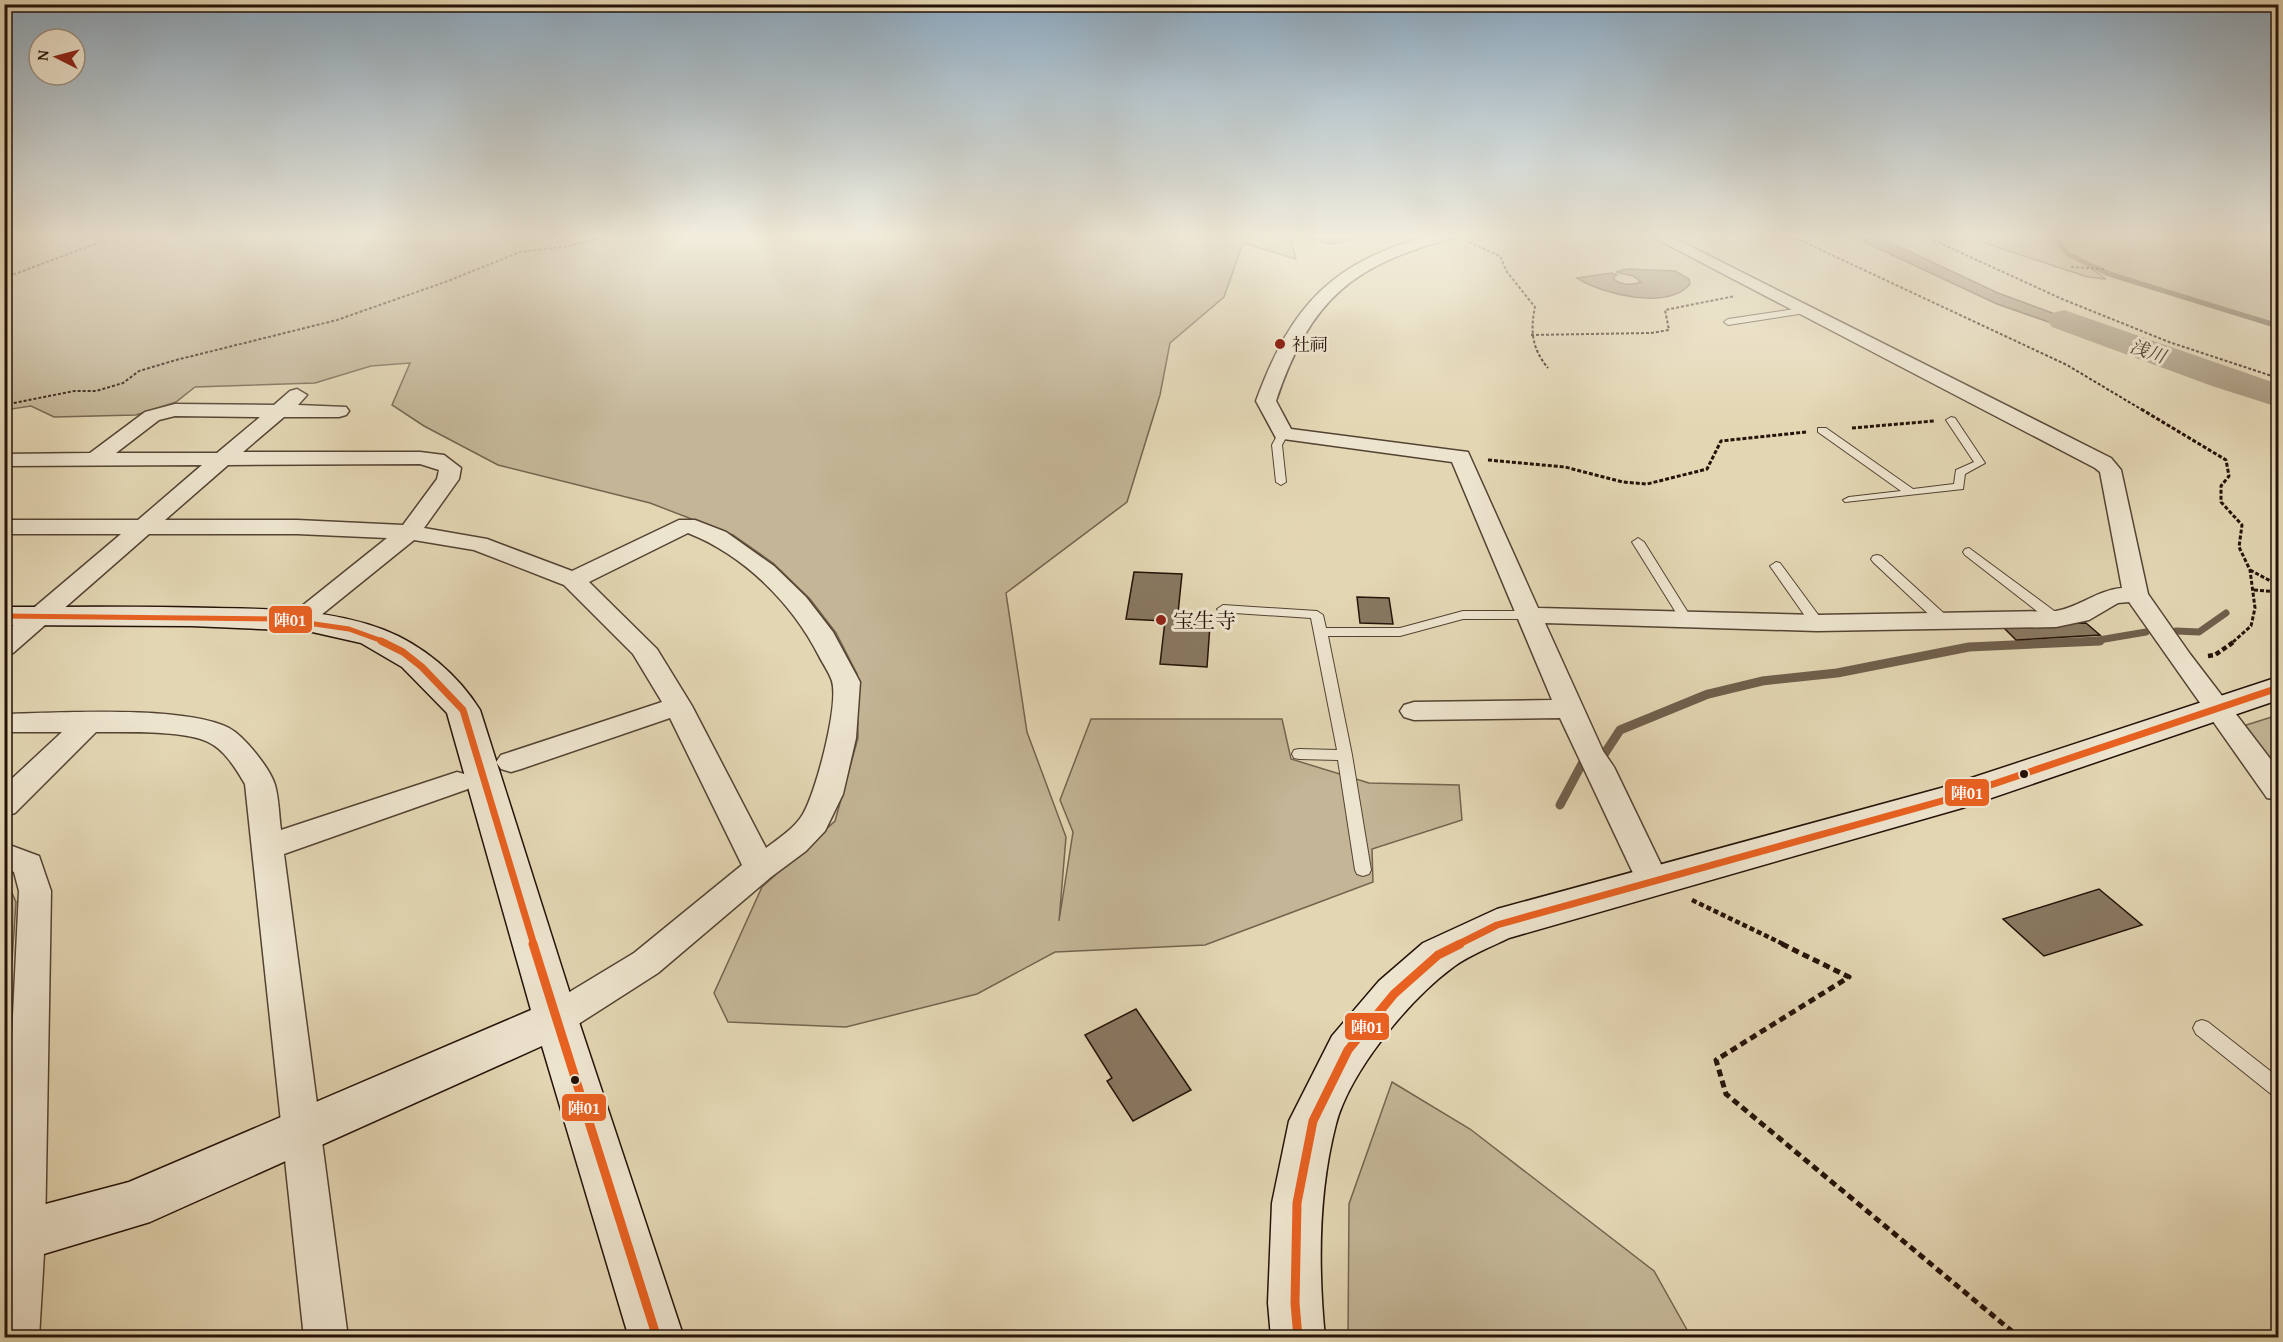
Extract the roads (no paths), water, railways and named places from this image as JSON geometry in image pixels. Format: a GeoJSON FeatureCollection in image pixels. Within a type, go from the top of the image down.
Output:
{"type":"FeatureCollection","features":[{"type":"Feature","properties":{"kind":"street"},"geometry":{"type":"LineString","coordinates":[[1321,297],[1281,355],[1266,400],[1283,435],[1460,457],[1570,709],[1653,881]]}},
{"type":"Feature","properties":{"kind":"street"},"geometry":{"type":"LineString","coordinates":[[1775,297],[2103,463],[2110,470],[2136,594],[2181,660],[2278,790]]}},
{"type":"Feature","properties":{"kind":"street"},"geometry":{"type":"LineString","coordinates":[[4,647],[22,616],[145,528],[297,395]]}},
{"type":"Feature","properties":{"kind":"street"},"geometry":{"type":"LineString","coordinates":[[94,460],[152,417],[175,410],[339,411]]}},
{"type":"Feature","properties":{"kind":"street"},"geometry":{"type":"LineString","coordinates":[[4,460],[436,460],[450,468],[448,479],[409,532],[301,619]]}},
{"type":"Feature","properties":{"kind":"street"},"geometry":{"type":"LineString","coordinates":[[14,1239],[132,1205],[556,1019],[646,963],[760,868],[795,843],[814,823],[828,794],[842,738],[846,682],[820,632],[797,602],[765,571],[718,537],[687,525],[573,580]]}},
{"type":"Feature","properties":{"kind":"street"},"geometry":{"type":"LineString","coordinates":[[4,527],[297,526],[409,532],[479,544],[573,580],[644,649],[678,706],[760,868]]}},
{"type":"Feature","properties":{"kind":"street"},"geometry":{"type":"LineString","coordinates":[[1529,615],[1817,623],[2056,619],[2080,615],[2112,596],[2136,594]]}},
{"type":"Feature","properties":{"kind":"street"},"geometry":{"type":"LineString","coordinates":[[22,616],[301,619],[344,627],[392,646],[432,672],[463,710],[556,1019],[657,1338]]}},
{"type":"Feature","properties":{"kind":"street"},"geometry":{"type":"LineString","coordinates":[[1298,1338],[1295,1303],[1297,1203],[1313,1121],[1348,1050],[1394,994],[1438,955],[1497,925],[1949,799],[2278,688]]}},
{"type":"Feature","properties":{"kind":"street"},"geometry":{"type":"LineString","coordinates":[[511,762],[678,706]]}},
{"type":"Feature","properties":{"kind":"street"},"geometry":{"type":"LineString","coordinates":[[1414,711],[1570,709]]}},
{"type":"Feature","properties":{"kind":"street"},"geometry":{"type":"LineString","coordinates":[[4,723],[174,727],[217,734],[241,752],[260,784],[326,1338]]}},
{"type":"Feature","properties":{"kind":"street"},"geometry":{"type":"LineString","coordinates":[[4,805],[87,724]]}},
{"type":"Feature","properties":{"kind":"street"},"geometry":{"type":"LineString","coordinates":[[268,847],[457,782]]}},
{"type":"Feature","properties":{"kind":"street"},"geometry":{"type":"LineString","coordinates":[[4,855],[28,865],[35,891],[14,1239],[17,1338]]}},
{"type":"Feature","properties":{"kind":"lane"},"geometry":{"type":"LineString","coordinates":[[1728,322],[1802,311]]}},
{"type":"Feature","properties":{"kind":"lane"},"geometry":{"type":"LineString","coordinates":[[1850,500],[1959,487],[1960,472],[1980,463],[1951,420]]}},
{"type":"Feature","properties":{"kind":"lane"},"geometry":{"type":"LineString","coordinates":[[1822,430],[1910,492]]}},
{"type":"Feature","properties":{"kind":"lane"},"geometry":{"type":"LineString","coordinates":[[1281,482],[1277,445],[1283,435]]}},
{"type":"Feature","properties":{"kind":"lane"},"geometry":{"type":"LineString","coordinates":[[1638,542],[1686,620]]}},
{"type":"Feature","properties":{"kind":"lane"},"geometry":{"type":"LineString","coordinates":[[1969,552],[2056,619]]}},
{"type":"Feature","properties":{"kind":"lane"},"geometry":{"type":"LineString","coordinates":[[1876,559],[1944,621]]}},
{"type":"Feature","properties":{"kind":"lane"},"geometry":{"type":"LineString","coordinates":[[1776,566],[1817,623]]}},
{"type":"Feature","properties":{"kind":"lane"},"geometry":{"type":"LineString","coordinates":[[1223,609],[1317,615],[1345,755],[1362,870]]}},
{"type":"Feature","properties":{"kind":"lane"},"geometry":{"type":"LineString","coordinates":[[1321,632],[1400,632],[1463,615],[1529,615]]}},
{"type":"Feature","properties":{"kind":"lane"},"geometry":{"type":"LineString","coordinates":[[1299,754],[1345,755]]}},
{"type":"Feature","properties":{"kind":"lane"},"geometry":{"type":"LineString","coordinates":[[2202,1028],[2278,1088]]}},
{"type":"Feature","properties":{"kind":"water"},"geometry":{"type":"Polygon","coordinates":[[[1632,297],[1667,297],[1651,298],[1632,297]]]}},
{"type":"Feature","properties":{"kind":"water"},"geometry":{"type":"Polygon","coordinates":[[[1981,297],[2008,297],[2255,388],[2229,385],[1981,297]]]}},
{"type":"Feature","properties":{"kind":"waterway"},"geometry":{"type":"LineString","coordinates":[[2183,297],[2278,326]]}},
{"type":"Feature","properties":{"kind":"waterway","name":"浅川"},"geometry":{"type":"LineString","coordinates":[[2064,320],[2278,396]]}},
{"type":"Feature","properties":{"kind":"waterway"},"geometry":{"type":"LineString","coordinates":[[2176,631],[2199,632],[2226,613]]}},
{"type":"Feature","properties":{"kind":"waterway"},"geometry":{"type":"LineString","coordinates":[[2090,641],[2146,632]]}},
{"type":"Feature","properties":{"kind":"waterway"},"geometry":{"type":"LineString","coordinates":[[1560,805],[1583,762],[1601,759],[1620,730],[1708,694],[1762,681],[1837,673],[1969,647],[2090,641]]}},
{"type":"Feature","properties":{"kind":"waterway"},"geometry":{"type":"LineString","coordinates":[[2090,641],[2100,641]]}},
{"type":"Feature","properties":{"kind":"place","name":"社祠"},"geometry":{"type":"Point","coordinates":[1280,344]}},
{"type":"Feature","properties":{"kind":"place","name":"宝生寺"},"geometry":{"type":"Point","coordinates":[1161,620]}}]}
